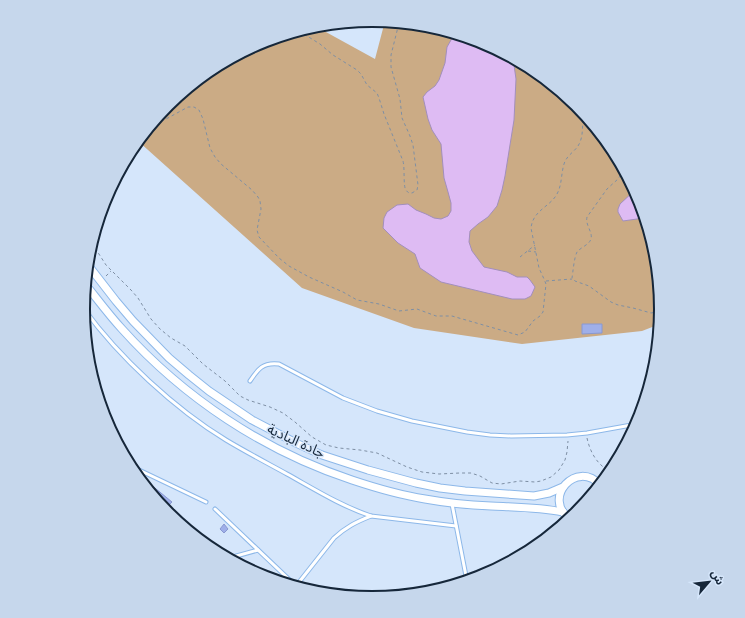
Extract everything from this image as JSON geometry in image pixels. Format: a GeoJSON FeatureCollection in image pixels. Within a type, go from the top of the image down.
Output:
{"type":"FeatureCollection","features":[{"type":"Feature","properties":{"kind":"street","name":"جادة البادية"},"geometry":{"type":"LineString","coordinates":[[93,272],[132,321],[169,358],[209,391],[252,420],[322,455],[368,470],[416,483],[465,491],[534,496],[549,493],[563,487],[567,482],[577,477],[589,477],[596,481]]}},
{"type":"Feature","properties":{"kind":"street","name":"جادة البادية"},"geometry":{"type":"LineString","coordinates":[[91,291],[122,330],[164,371],[192,394],[234,424],[285,453],[339,476],[395,493],[452,503],[483,506],[542,508],[563,512]]}},
{"type":"Feature","properties":{"kind":"street"},"geometry":{"type":"LineString","coordinates":[[563,487],[559,500],[565,514]]}},
{"type":"Feature","properties":{"kind":"lane"},"geometry":{"type":"LineString","coordinates":[[90,317],[111,342],[137,369],[194,418],[226,440],[336,502],[358,512],[371,516],[456,526]]}},
{"type":"Feature","properties":{"kind":"lane"},"geometry":{"type":"LineString","coordinates":[[250,381],[256,372],[262,367],[270,364],[279,364],[327,390],[360,405],[383,413],[453,430],[490,435],[567,435],[629,425]]}},
{"type":"Feature","properties":{"kind":"lane"},"geometry":{"type":"LineString","coordinates":[[142,471],[206,502]]}},
{"type":"Feature","properties":{"kind":"lane"},"geometry":{"type":"LineString","coordinates":[[452,503],[466,575]]}},
{"type":"Feature","properties":{"kind":"lane"},"geometry":{"type":"LineString","coordinates":[[215,509],[287,577]]}},
{"type":"Feature","properties":{"kind":"lane"},"geometry":{"type":"LineString","coordinates":[[300,581],[341,531],[349,525],[371,516]]}},
{"type":"Feature","properties":{"kind":"lane"},"geometry":{"type":"LineString","coordinates":[[239,557],[258,550]]}},
{"type":"Feature","properties":{"kind":"path"},"geometry":{"type":"LineString","coordinates":[[306,35],[357,70],[367,85],[377,93],[403,161],[405,168],[405,189],[412,193],[417,190],[418,185],[412,139],[402,118],[400,102],[391,67],[391,55],[398,28]]}},
{"type":"Feature","properties":{"kind":"path"},"geometry":{"type":"LineString","coordinates":[[163,120],[166,120],[188,107],[194,107],[199,110],[203,119],[210,148],[215,157],[221,164],[252,190],[260,201],[261,209],[257,230],[258,235],[279,258],[289,266],[357,300],[379,304],[399,310],[417,309],[436,316],[452,316],[516,335],[521,335],[525,332],[533,321],[542,314],[546,286],[540,270],[531,228],[540,211],[557,195],[565,161],[578,147],[581,140],[582,120]]}},
{"type":"Feature","properties":{"kind":"path"},"geometry":{"type":"LineString","coordinates":[[573,279],[572,276],[576,254],[589,243],[591,239],[591,234],[586,223],[587,217],[607,189],[621,175]]}},
{"type":"Feature","properties":{"kind":"path"},"geometry":{"type":"LineString","coordinates":[[520,257],[535,245]]}},
{"type":"Feature","properties":{"kind":"path"},"geometry":{"type":"LineString","coordinates":[[97,251],[106,265],[132,290],[151,319],[160,329],[185,346],[203,364],[225,381],[240,396],[270,407],[283,414],[312,437],[326,445],[377,453],[407,467],[422,472],[439,474],[471,473],[492,483],[501,484],[520,481],[541,482],[551,477],[559,470],[566,456],[568,448],[567,435]]}},
{"type":"Feature","properties":{"kind":"path"},"geometry":{"type":"LineString","coordinates":[[527,251],[536,252]]}},
{"type":"Feature","properties":{"kind":"path"},"geometry":{"type":"LineString","coordinates":[[545,281],[573,279],[589,286],[611,302],[618,305],[650,313],[654,312]]}},
{"type":"Feature","properties":{"kind":"path"},"geometry":{"type":"LineString","coordinates":[[586,433],[594,457],[606,468]]}},
{"type":"Feature","properties":{"kind":"shaded area"},"geometry":{"type":"Polygon","coordinates":[[[383,28],[428,32],[480,48],[514,65],[544,85],[572,110],[585,123],[607,152],[625,184],[640,218],[652,272],[654,291],[654,326],[642,331],[522,344],[414,328],[302,288],[143,145],[160,123],[201,85],[232,65],[265,48],[324,31],[375,59],[383,28]]]}},
{"type":"Feature","properties":{"kind":"shaded area"},"geometry":{"type":"Polygon","coordinates":[[[452,39],[480,48],[514,65],[516,79],[514,120],[502,190],[497,206],[488,217],[470,231],[469,242],[472,251],[484,267],[507,272],[517,277],[527,277],[530,280],[535,287],[531,296],[525,299],[512,299],[441,282],[420,268],[415,254],[398,243],[383,228],[384,218],[387,212],[397,205],[408,204],[416,210],[434,218],[441,219],[448,216],[451,211],[451,203],[444,178],[441,144],[432,130],[423,97],[439,80],[445,63],[447,47],[452,39]]]}},
{"type":"Feature","properties":{"kind":"shaded area"},"geometry":{"type":"Polygon","coordinates":[[[630,195],[640,218],[623,221],[618,212],[620,204],[630,195]]]}},
{"type":"Feature","properties":{"kind":"building"},"geometry":{"type":"Polygon","coordinates":[[[582,324],[602,324],[602,333],[582,334],[582,324]]]}},
{"type":"Feature","properties":{"kind":"building"},"geometry":{"type":"Polygon","coordinates":[[[154,487],[172,502],[170,504],[154,487]]]}},
{"type":"Feature","properties":{"kind":"building"},"geometry":{"type":"Polygon","coordinates":[[[224,524],[228,529],[224,533],[220,529],[224,524]]]}}]}
